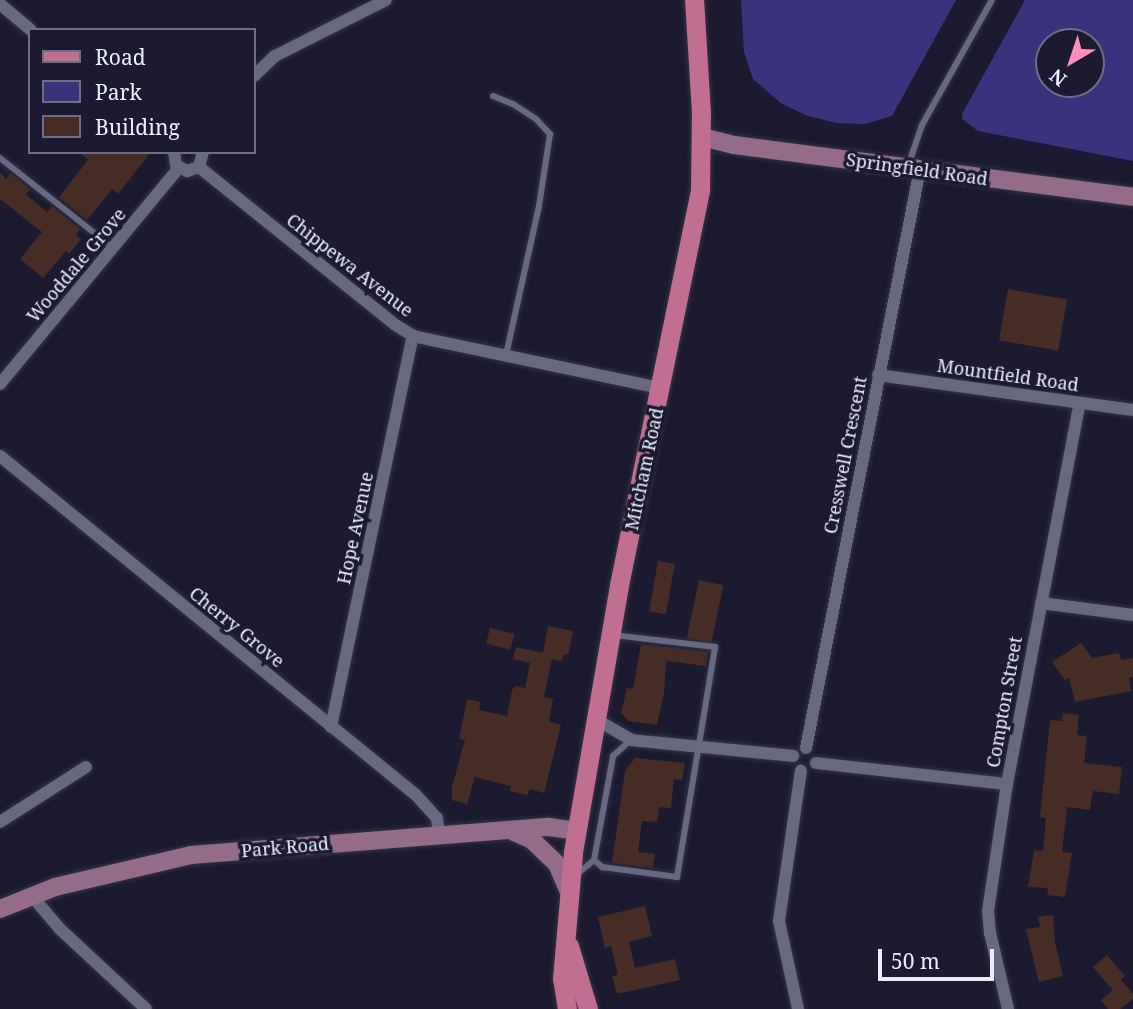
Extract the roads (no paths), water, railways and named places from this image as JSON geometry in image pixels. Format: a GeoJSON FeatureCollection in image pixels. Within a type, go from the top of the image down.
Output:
{"type":"FeatureCollection","features":[{"type":"Feature","properties":{"kind":"main road","name":"Mitcham Road"},"geometry":{"type":"LineString","coordinates":[[567,1009],[562,979],[569,885],[577,831],[611,635],[700,190],[702,137],[694,0]]}},
{"type":"Feature","properties":{"kind":"main road","name":"Mitcham Road"},"geometry":{"type":"LineString","coordinates":[[567,938],[588,1009]]}},
{"type":"Feature","properties":{"kind":"street"},"geometry":{"type":"LineString","coordinates":[[256,74],[275,56],[386,0]]}},
{"type":"Feature","properties":{"kind":"street"},"geometry":{"type":"LineString","coordinates":[[0,4],[29,28]]}},
{"type":"Feature","properties":{"kind":"street","name":"Springfield Road"},"geometry":{"type":"LineString","coordinates":[[702,137],[734,145],[1133,197]]}},
{"type":"Feature","properties":{"kind":"street"},"geometry":{"type":"LineString","coordinates":[[175,154],[179,168],[191,171],[199,167],[202,154]]}},
{"type":"Feature","properties":{"kind":"street","name":"Chippewa Avenue"},"geometry":{"type":"LineString","coordinates":[[199,167],[394,324],[413,336],[660,388]]}},
{"type":"Feature","properties":{"kind":"street","name":"Wooddale Grove"},"geometry":{"type":"LineString","coordinates":[[0,384],[179,168]]}},
{"type":"Feature","properties":{"kind":"street","name":"Cresswell Crescent"},"geometry":{"type":"LineString","coordinates":[[806,748],[878,375],[914,168]]}},
{"type":"Feature","properties":{"kind":"street","name":"Hope Avenue"},"geometry":{"type":"LineString","coordinates":[[331,727],[413,336]]}},
{"type":"Feature","properties":{"kind":"street","name":"Mountfield Road"},"geometry":{"type":"LineString","coordinates":[[878,375],[1133,410]]}},
{"type":"Feature","properties":{"kind":"street","name":"Compton Street"},"geometry":{"type":"LineString","coordinates":[[1008,1009],[990,933],[988,911],[1007,784],[1080,403]]}},
{"type":"Feature","properties":{"kind":"street","name":"Cherry Grove"},"geometry":{"type":"LineString","coordinates":[[0,456],[432,810],[439,834]]}},
{"type":"Feature","properties":{"kind":"street"},"geometry":{"type":"LineString","coordinates":[[1041,603],[1133,615]]}},
{"type":"Feature","properties":{"kind":"street"},"geometry":{"type":"LineString","coordinates":[[597,720],[631,740],[793,757]]}},
{"type":"Feature","properties":{"kind":"street"},"geometry":{"type":"LineString","coordinates":[[806,748],[813,752],[816,763],[808,771],[801,771],[795,767],[793,757],[796,751],[806,748]]}},
{"type":"Feature","properties":{"kind":"street"},"geometry":{"type":"LineString","coordinates":[[816,763],[1007,784]]}},
{"type":"Feature","properties":{"kind":"street"},"geometry":{"type":"LineString","coordinates":[[0,822],[86,767]]}},
{"type":"Feature","properties":{"kind":"street"},"geometry":{"type":"LineString","coordinates":[[798,1009],[779,921],[801,771]]}},
{"type":"Feature","properties":{"kind":"street","name":"Park Road"},"geometry":{"type":"LineString","coordinates":[[1,907],[31,895],[114,871],[191,855],[439,834],[558,827],[577,831]]}},
{"type":"Feature","properties":{"kind":"street"},"geometry":{"type":"LineString","coordinates":[[511,830],[533,840],[557,864],[569,885]]}},
{"type":"Feature","properties":{"kind":"street"},"geometry":{"type":"LineString","coordinates":[[31,895],[60,929],[146,1009]]}},
{"type":"Feature","properties":{"kind":"lane"},"geometry":{"type":"LineString","coordinates":[[914,168],[922,125],[992,0]]}},
{"type":"Feature","properties":{"kind":"lane"},"geometry":{"type":"LineString","coordinates":[[493,96],[513,104],[537,120],[550,134],[540,206],[506,355]]}},
{"type":"Feature","properties":{"kind":"lane"},"geometry":{"type":"LineString","coordinates":[[0,158],[112,247]]}},
{"type":"Feature","properties":{"kind":"lane"},"geometry":{"type":"LineString","coordinates":[[594,860],[602,867],[677,877],[715,648],[611,635]]}},
{"type":"Feature","properties":{"kind":"lane"},"geometry":{"type":"LineString","coordinates":[[569,885],[594,860],[613,757],[631,740]]}},
{"type":"Feature","properties":{"kind":"lane"},"geometry":{"type":"LineString","coordinates":[[591,754],[613,757]]}}]}
